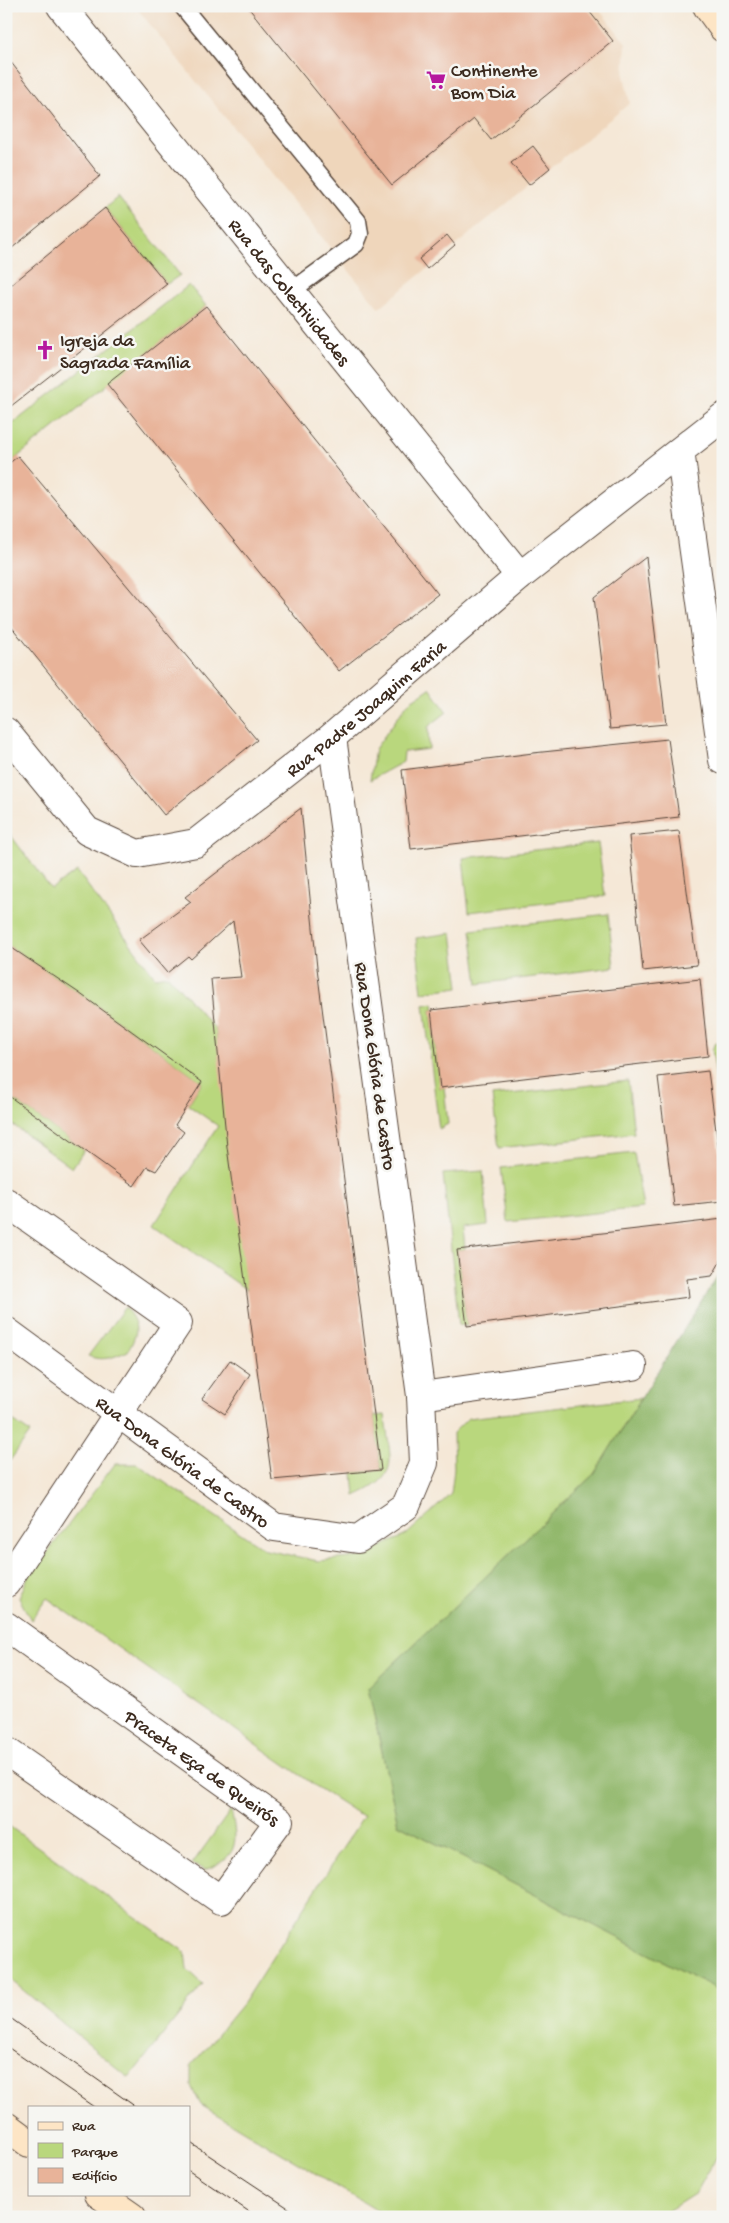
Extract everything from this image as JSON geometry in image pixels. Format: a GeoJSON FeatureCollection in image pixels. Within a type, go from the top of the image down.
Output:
{"type":"FeatureCollection","features":[{"type":"Feature","properties":{"kind":"street","name":"Rua das Colectividades"},"geometry":{"type":"LineString","coordinates":[[60,6],[520,576]]}},
{"type":"Feature","properties":{"kind":"street"},"geometry":{"type":"LineString","coordinates":[[707,6],[723,28]]}},
{"type":"Feature","properties":{"kind":"street","name":"Rua Padre Joaquim Faria"},"geometry":{"type":"LineString","coordinates":[[6,732],[87,832],[137,854],[196,843],[332,737],[520,576],[723,417]]}},
{"type":"Feature","properties":{"kind":"street"},"geometry":{"type":"LineString","coordinates":[[680,451],[723,760]]}},
{"type":"Feature","properties":{"kind":"street","name":"Rua Dona Glória de Castro"},"geometry":{"type":"LineString","coordinates":[[6,1332],[274,1527],[358,1539],[406,1506],[424,1463],[421,1396],[332,737]]}},
{"type":"Feature","properties":{"kind":"street"},"geometry":{"type":"LineString","coordinates":[[6,1202],[178,1323],[6,1583]]}},
{"type":"Feature","properties":{"kind":"street"},"geometry":{"type":"LineString","coordinates":[[421,1396],[633,1366]]}},
{"type":"Feature","properties":{"kind":"street","name":"Praceta Eça de Queirós"},"geometry":{"type":"LineString","coordinates":[[6,1626],[279,1821],[221,1900],[6,1751]]}},
{"type":"Feature","properties":{"kind":"street"},"geometry":{"type":"LineString","coordinates":[[6,2126],[28,2142]]}},
{"type":"Feature","properties":{"kind":"street"},"geometry":{"type":"LineString","coordinates":[[103,2196],[132,2217]]}},
{"type":"Feature","properties":{"kind":"lane"},"geometry":{"type":"LineString","coordinates":[[182,6],[358,221],[360,234],[356,244],[290,292]]}},
{"type":"Feature","properties":{"kind":"shaded area"},"geometry":{"type":"Polygon","coordinates":[[[135,6],[596,6],[626,43],[624,76],[630,103],[379,308],[135,6]]]}},
{"type":"Feature","properties":{"kind":"green space"},"geometry":{"type":"Polygon","coordinates":[[[118,197],[180,275],[167,284],[105,208],[118,197]]]}},
{"type":"Feature","properties":{"kind":"green space"},"geometry":{"type":"Polygon","coordinates":[[[189,285],[206,306],[6,466],[6,429],[189,285]]]}},
{"type":"Feature","properties":{"kind":"green space"},"geometry":{"type":"Polygon","coordinates":[[[430,688],[447,712],[428,727],[429,749],[404,752],[403,762],[370,780],[375,749],[408,703],[430,688]]]}},
{"type":"Feature","properties":{"kind":"green space"},"geometry":{"type":"Polygon","coordinates":[[[9,833],[51,889],[77,871],[155,977],[168,975],[216,1030],[247,1290],[154,1225],[218,1126],[188,1105],[202,1082],[79,993],[6,944],[6,837],[9,833]]]}},
{"type":"Feature","properties":{"kind":"green space"},"geometry":{"type":"Polygon","coordinates":[[[598,843],[605,896],[469,912],[463,858],[598,843]]]}},
{"type":"Feature","properties":{"kind":"green space"},"geometry":{"type":"Polygon","coordinates":[[[608,914],[614,967],[478,984],[471,930],[608,914]]]}},
{"type":"Feature","properties":{"kind":"green space"},"geometry":{"type":"Polygon","coordinates":[[[452,933],[459,987],[422,992],[416,938],[452,933]]]}},
{"type":"Feature","properties":{"kind":"green space"},"geometry":{"type":"Polygon","coordinates":[[[433,1003],[434,1010],[431,1010],[440,1088],[444,1087],[448,1124],[439,1129],[424,1005],[433,1003]]]}},
{"type":"Feature","properties":{"kind":"green space"},"geometry":{"type":"Polygon","coordinates":[[[716,1043],[723,1044],[723,1125],[712,1049],[716,1043]]]}},
{"type":"Feature","properties":{"kind":"green space"},"geometry":{"type":"Polygon","coordinates":[[[628,1081],[634,1133],[499,1148],[492,1096],[628,1081]]]}},
{"type":"Feature","properties":{"kind":"green space"},"geometry":{"type":"Polygon","coordinates":[[[6,1094],[84,1150],[72,1168],[6,1120],[6,1094]]]}},
{"type":"Feature","properties":{"kind":"green space"},"geometry":{"type":"Polygon","coordinates":[[[634,1153],[643,1208],[508,1222],[501,1168],[634,1153]]]}},
{"type":"Feature","properties":{"kind":"green space"},"geometry":{"type":"Polygon","coordinates":[[[483,1171],[488,1225],[463,1228],[465,1249],[457,1250],[467,1326],[459,1325],[443,1174],[483,1171]]]}},
{"type":"Feature","properties":{"kind":"green space"},"geometry":{"type":"Polygon","coordinates":[[[723,1267],[723,1992],[398,1824],[368,1688],[594,1474],[723,1267]]]}},
{"type":"Feature","properties":{"kind":"green space"},"geometry":{"type":"Polygon","coordinates":[[[125,1307],[133,1319],[136,1328],[136,1333],[128,1351],[104,1359],[88,1356],[125,1307]]]}},
{"type":"Feature","properties":{"kind":"green space"},"geometry":{"type":"Polygon","coordinates":[[[641,1398],[594,1474],[368,1688],[398,1824],[723,1992],[723,2146],[696,2193],[658,2217],[388,2217],[201,2105],[191,2086],[191,2066],[243,2003],[364,1815],[357,1813],[320,1789],[47,1598],[31,1620],[19,1598],[27,1579],[115,1464],[137,1464],[266,1550],[318,1561],[359,1557],[406,1535],[451,1494],[454,1469],[453,1433],[468,1418],[641,1398]]]}},
{"type":"Feature","properties":{"kind":"green space"},"geometry":{"type":"Polygon","coordinates":[[[385,1415],[390,1455],[387,1473],[380,1481],[355,1496],[353,1473],[381,1470],[374,1416],[385,1415]]]}},
{"type":"Feature","properties":{"kind":"green space"},"geometry":{"type":"Polygon","coordinates":[[[6,1416],[30,1433],[6,1466],[6,1416]]]}},
{"type":"Feature","properties":{"kind":"green space"},"geometry":{"type":"Polygon","coordinates":[[[231,1810],[235,1840],[230,1854],[224,1860],[205,1870],[192,1864],[231,1810]]]}},
{"type":"Feature","properties":{"kind":"green space"},"geometry":{"type":"Polygon","coordinates":[[[6,1824],[185,1952],[187,1969],[203,1984],[129,2078],[6,1976],[6,1824]]]}},
{"type":"Feature","properties":{"kind":"building","name":"Continente Bom Dia"},"geometry":{"type":"Polygon","coordinates":[[[247,6],[585,6],[613,41],[491,140],[474,119],[392,185],[247,6]]]}},
{"type":"Feature","properties":{"kind":"building"},"geometry":{"type":"Polygon","coordinates":[[[6,56],[100,176],[6,253],[7,226],[6,56]]]}},
{"type":"Feature","properties":{"kind":"building"},"geometry":{"type":"Polygon","coordinates":[[[533,146],[550,168],[529,185],[511,163],[533,146]]]}},
{"type":"Feature","properties":{"kind":"building","name":"Igreja da Sagrada Família"},"geometry":{"type":"Polygon","coordinates":[[[105,208],[167,284],[6,410],[6,289],[105,208]]]}},
{"type":"Feature","properties":{"kind":"building"},"geometry":{"type":"Polygon","coordinates":[[[447,235],[455,245],[427,269],[419,259],[447,235]]]}},
{"type":"Feature","properties":{"kind":"building"},"geometry":{"type":"Polygon","coordinates":[[[206,306],[438,594],[339,671],[107,384],[206,306]]]}},
{"type":"Feature","properties":{"kind":"building"},"geometry":{"type":"Polygon","coordinates":[[[18,456],[257,740],[164,815],[6,620],[6,466],[18,456]]]}},
{"type":"Feature","properties":{"kind":"building"},"geometry":{"type":"Polygon","coordinates":[[[646,557],[666,724],[610,729],[594,597],[646,557]]]}},
{"type":"Feature","properties":{"kind":"building"},"geometry":{"type":"Polygon","coordinates":[[[668,739],[679,817],[411,849],[402,770],[533,753],[668,739]]]}},
{"type":"Feature","properties":{"kind":"building"},"geometry":{"type":"Polygon","coordinates":[[[301,808],[317,968],[381,1470],[272,1480],[227,1147],[211,979],[241,977],[233,921],[191,959],[188,956],[167,973],[139,940],[191,902],[185,897],[301,808]]]}},
{"type":"Feature","properties":{"kind":"building"},"geometry":{"type":"Polygon","coordinates":[[[679,831],[697,965],[643,971],[629,836],[679,831]]]}},
{"type":"Feature","properties":{"kind":"building"},"geometry":{"type":"Polygon","coordinates":[[[6,944],[79,993],[202,1082],[175,1125],[184,1132],[156,1171],[147,1167],[134,1186],[6,1094],[6,944]]]}},
{"type":"Feature","properties":{"kind":"building"},"geometry":{"type":"Polygon","coordinates":[[[700,979],[708,1056],[440,1088],[431,1010],[700,979]]]}},
{"type":"Feature","properties":{"kind":"building"},"geometry":{"type":"Polygon","coordinates":[[[708,1071],[723,1182],[723,1201],[674,1206],[658,1077],[708,1071]]]}},
{"type":"Feature","properties":{"kind":"building"},"geometry":{"type":"Polygon","coordinates":[[[723,1219],[723,1257],[712,1276],[687,1279],[689,1297],[467,1326],[457,1250],[723,1219]]]}},
{"type":"Feature","properties":{"kind":"building"},"geometry":{"type":"Polygon","coordinates":[[[230,1360],[250,1374],[225,1414],[202,1399],[230,1360]]]}},
{"type":"Feature","properties":{"kind":"tram line"},"geometry":{"type":"LineString","coordinates":[[6,2015],[135,2106]]}},
{"type":"Feature","properties":{"kind":"tram line"},"geometry":{"type":"LineString","coordinates":[[6,2046],[93,2106]]}},
{"type":"Feature","properties":{"kind":"tram line"},"geometry":{"type":"LineString","coordinates":[[190,2143],[302,2217]]}},
{"type":"Feature","properties":{"kind":"tram line"},"geometry":{"type":"LineString","coordinates":[[190,2172],[257,2217]]}},
{"type":"Feature","properties":{"kind":"place","name":"Continente Bom Dia"},"geometry":{"type":"Point","coordinates":[436,80]}},
{"type":"Feature","properties":{"kind":"place","name":"Igreja da Sagrada Família"},"geometry":{"type":"Point","coordinates":[45,350]}}]}
